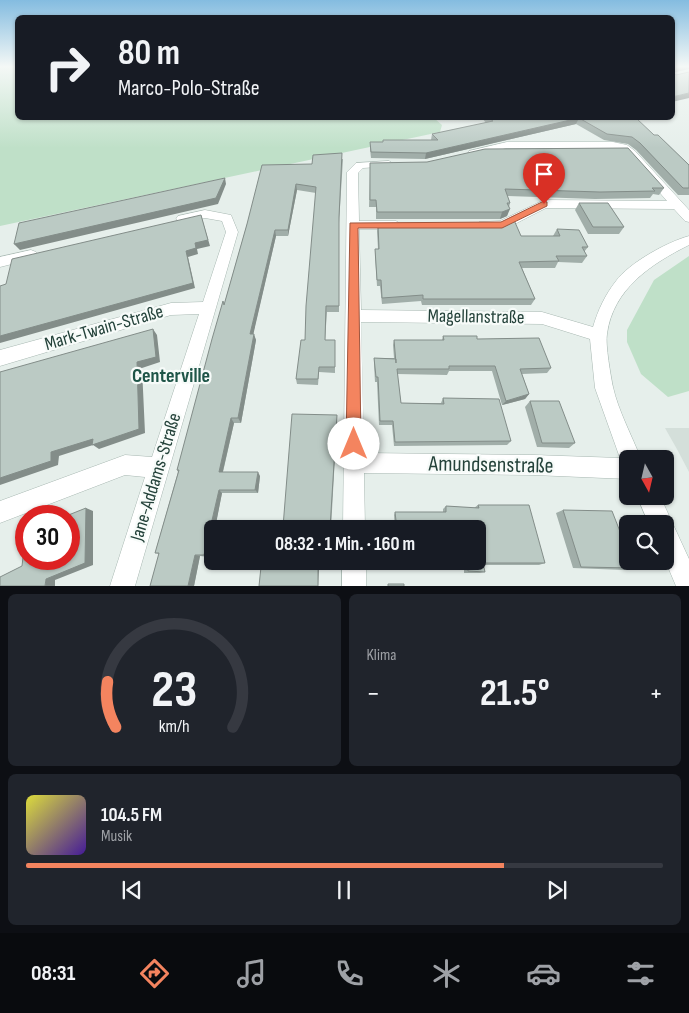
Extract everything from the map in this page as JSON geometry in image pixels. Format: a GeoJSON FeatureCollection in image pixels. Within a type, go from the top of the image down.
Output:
{"type":"FeatureCollection","features":[{"type":"Feature","properties":{"kind":"street"},"geometry":{"type":"LineString","coordinates":[[462,156],[508,145],[623,147],[631,152],[689,218]]}},
{"type":"Feature","properties":{"kind":"street"},"geometry":{"type":"LineString","coordinates":[[354,520],[352,172],[360,165],[370,163],[397,164]]}},
{"type":"Feature","properties":{"kind":"street"},"geometry":{"type":"LineString","coordinates":[[473,225],[502,225],[544,204],[676,204]]}},
{"type":"Feature","properties":{"kind":"street","name":"Jane-Addams-Straße"},"geometry":{"type":"LineString","coordinates":[[122,586],[232,232],[227,218],[205,214],[169,222]]}},
{"type":"Feature","properties":{"kind":"street"},"geometry":{"type":"LineString","coordinates":[[353,225],[412,225]]}},
{"type":"Feature","properties":{"kind":"street"},"geometry":{"type":"LineString","coordinates":[[628,450],[604,388],[598,335],[607,307],[622,283],[655,256],[689,240]]}},
{"type":"Feature","properties":{"kind":"street"},"geometry":{"type":"LineString","coordinates":[[0,262],[44,252]]}},
{"type":"Feature","properties":{"kind":"street","name":"Mark-Twain-Straße"},"geometry":{"type":"LineString","coordinates":[[0,358],[171,309],[208,308]]}},
{"type":"Feature","properties":{"kind":"street","name":"Magellanstraße"},"geometry":{"type":"LineString","coordinates":[[352,316],[542,318],[598,335]]}},
{"type":"Feature","properties":{"kind":"street","name":"Amundsenstraße"},"geometry":{"type":"LineString","coordinates":[[354,463],[524,465],[619,469]]}},
{"type":"Feature","properties":{"kind":"street"},"geometry":{"type":"LineString","coordinates":[[0,512],[125,465],[158,468]]}},
{"type":"Feature","properties":{"kind":"street"},"geometry":{"type":"LineString","coordinates":[[674,553],[689,586]]}},
{"type":"Feature","properties":{"kind":"street"},"geometry":{"type":"LineString","coordinates":[[354,570],[354,586]]}},
{"type":"Feature","properties":{"kind":"shaded area"},"geometry":{"type":"Polygon","coordinates":[[[665,428],[689,428],[689,472],[678,451],[665,428]]]}},
{"type":"Feature","properties":{"kind":"green space"},"geometry":{"type":"Polygon","coordinates":[[[0,93],[15,93],[15,120],[436,120],[442,125],[440,132],[0,226],[0,93]]]}},
{"type":"Feature","properties":{"kind":"green space"},"geometry":{"type":"Polygon","coordinates":[[[689,256],[689,391],[668,397],[641,374],[627,342],[627,330],[654,280],[689,256]]]}},
{"type":"Feature","properties":{"kind":"building"},"geometry":{"type":"Polygon","coordinates":[[[675,93],[688,93],[675,96],[675,93]]]}},
{"type":"Feature","properties":{"kind":"building"},"geometry":{"type":"Polygon","coordinates":[[[492,120],[570,120],[426,153],[371,152],[370,142],[383,142],[383,140],[438,140],[432,134],[493,121],[492,120]]]}},
{"type":"Feature","properties":{"kind":"building"},"geometry":{"type":"Polygon","coordinates":[[[582,120],[638,120],[654,135],[658,135],[689,165],[689,188],[683,188],[632,137],[607,134],[582,120]]]}},
{"type":"Feature","properties":{"kind":"building"},"geometry":{"type":"Polygon","coordinates":[[[628,148],[664,188],[652,188],[655,191],[600,192],[505,189],[510,209],[502,212],[377,212],[376,200],[370,200],[370,163],[427,162],[485,149],[628,148]]]}},
{"type":"Feature","properties":{"kind":"building"},"geometry":{"type":"Polygon","coordinates":[[[342,153],[339,217],[339,306],[326,306],[325,340],[335,340],[335,367],[319,367],[318,379],[296,379],[301,340],[305,340],[316,187],[296,184],[288,230],[275,230],[250,334],[254,334],[238,418],[231,418],[219,472],[258,472],[255,490],[219,490],[212,520],[204,520],[204,555],[195,555],[188,586],[150,586],[159,553],[155,553],[179,470],[177,470],[262,165],[312,164],[313,155],[342,153]]]}},
{"type":"Feature","properties":{"kind":"building"},"geometry":{"type":"Polygon","coordinates":[[[225,178],[216,198],[14,244],[19,223],[225,178]]]}},
{"type":"Feature","properties":{"kind":"building"},"geometry":{"type":"Polygon","coordinates":[[[579,203],[608,203],[624,227],[593,227],[579,203]]]}},
{"type":"Feature","properties":{"kind":"building"},"geometry":{"type":"Polygon","coordinates":[[[201,215],[208,240],[195,243],[196,248],[186,251],[193,283],[0,336],[0,286],[6,284],[12,259],[201,215]]]}},
{"type":"Feature","properties":{"kind":"building"},"geometry":{"type":"Polygon","coordinates":[[[514,220],[521,236],[560,236],[557,229],[579,230],[588,247],[582,247],[587,256],[556,256],[559,261],[519,262],[535,299],[423,299],[423,295],[382,298],[381,280],[377,280],[375,249],[379,249],[378,225],[505,225],[514,220]]]}},
{"type":"Feature","properties":{"kind":"building"},"geometry":{"type":"Polygon","coordinates":[[[153,329],[156,357],[137,362],[139,429],[92,445],[93,439],[51,452],[51,461],[0,478],[0,372],[153,329]]]}},
{"type":"Feature","properties":{"kind":"building"},"geometry":{"type":"Polygon","coordinates":[[[443,336],[477,336],[477,339],[539,338],[551,368],[520,369],[529,394],[506,401],[495,366],[449,366],[449,369],[397,369],[401,403],[444,404],[443,398],[499,399],[511,441],[395,442],[393,421],[380,421],[378,377],[376,377],[374,358],[396,359],[394,340],[444,340],[443,336]]]}},
{"type":"Feature","properties":{"kind":"building"},"geometry":{"type":"Polygon","coordinates":[[[530,401],[559,401],[575,443],[542,443],[530,401]]]}},
{"type":"Feature","properties":{"kind":"building"},"geometry":{"type":"Polygon","coordinates":[[[292,414],[337,415],[330,520],[284,520],[292,414]]]}},
{"type":"Feature","properties":{"kind":"building"},"geometry":{"type":"Polygon","coordinates":[[[478,505],[529,505],[545,563],[486,563],[486,520],[396,520],[395,512],[446,512],[446,506],[479,508],[478,505]]]}},
{"type":"Feature","properties":{"kind":"building"},"geometry":{"type":"Polygon","coordinates":[[[86,508],[85,563],[80,565],[80,510],[86,508]]]}},
{"type":"Feature","properties":{"kind":"building"},"geometry":{"type":"Polygon","coordinates":[[[563,510],[612,511],[619,529],[619,568],[581,567],[563,510]]]}},
{"type":"Feature","properties":{"kind":"building"},"geometry":{"type":"Polygon","coordinates":[[[15,570],[68,570],[46,579],[45,586],[0,586],[0,577],[15,570]]]}},
{"type":"Feature","properties":{"kind":"building"},"geometry":{"type":"Polygon","coordinates":[[[261,570],[318,570],[318,586],[259,586],[261,570]]]}},
{"type":"Feature","properties":{"kind":"building"},"geometry":{"type":"Polygon","coordinates":[[[485,570],[485,572],[468,571],[485,570]]]}},
{"type":"Feature","properties":{"kind":"building"},"geometry":{"type":"Polygon","coordinates":[[[388,584],[404,584],[404,586],[388,586],[388,584]]]}},
{"type":"Feature","properties":{"kind":"district","name":"Centerville"},"geometry":{"type":"Point","coordinates":[171,376]}},
{"type":"Feature","properties":{"kind":"route"},"geometry":{"type":"LineString","coordinates":[[354,444],[353,225],[502,225],[544,204]]}}]}
